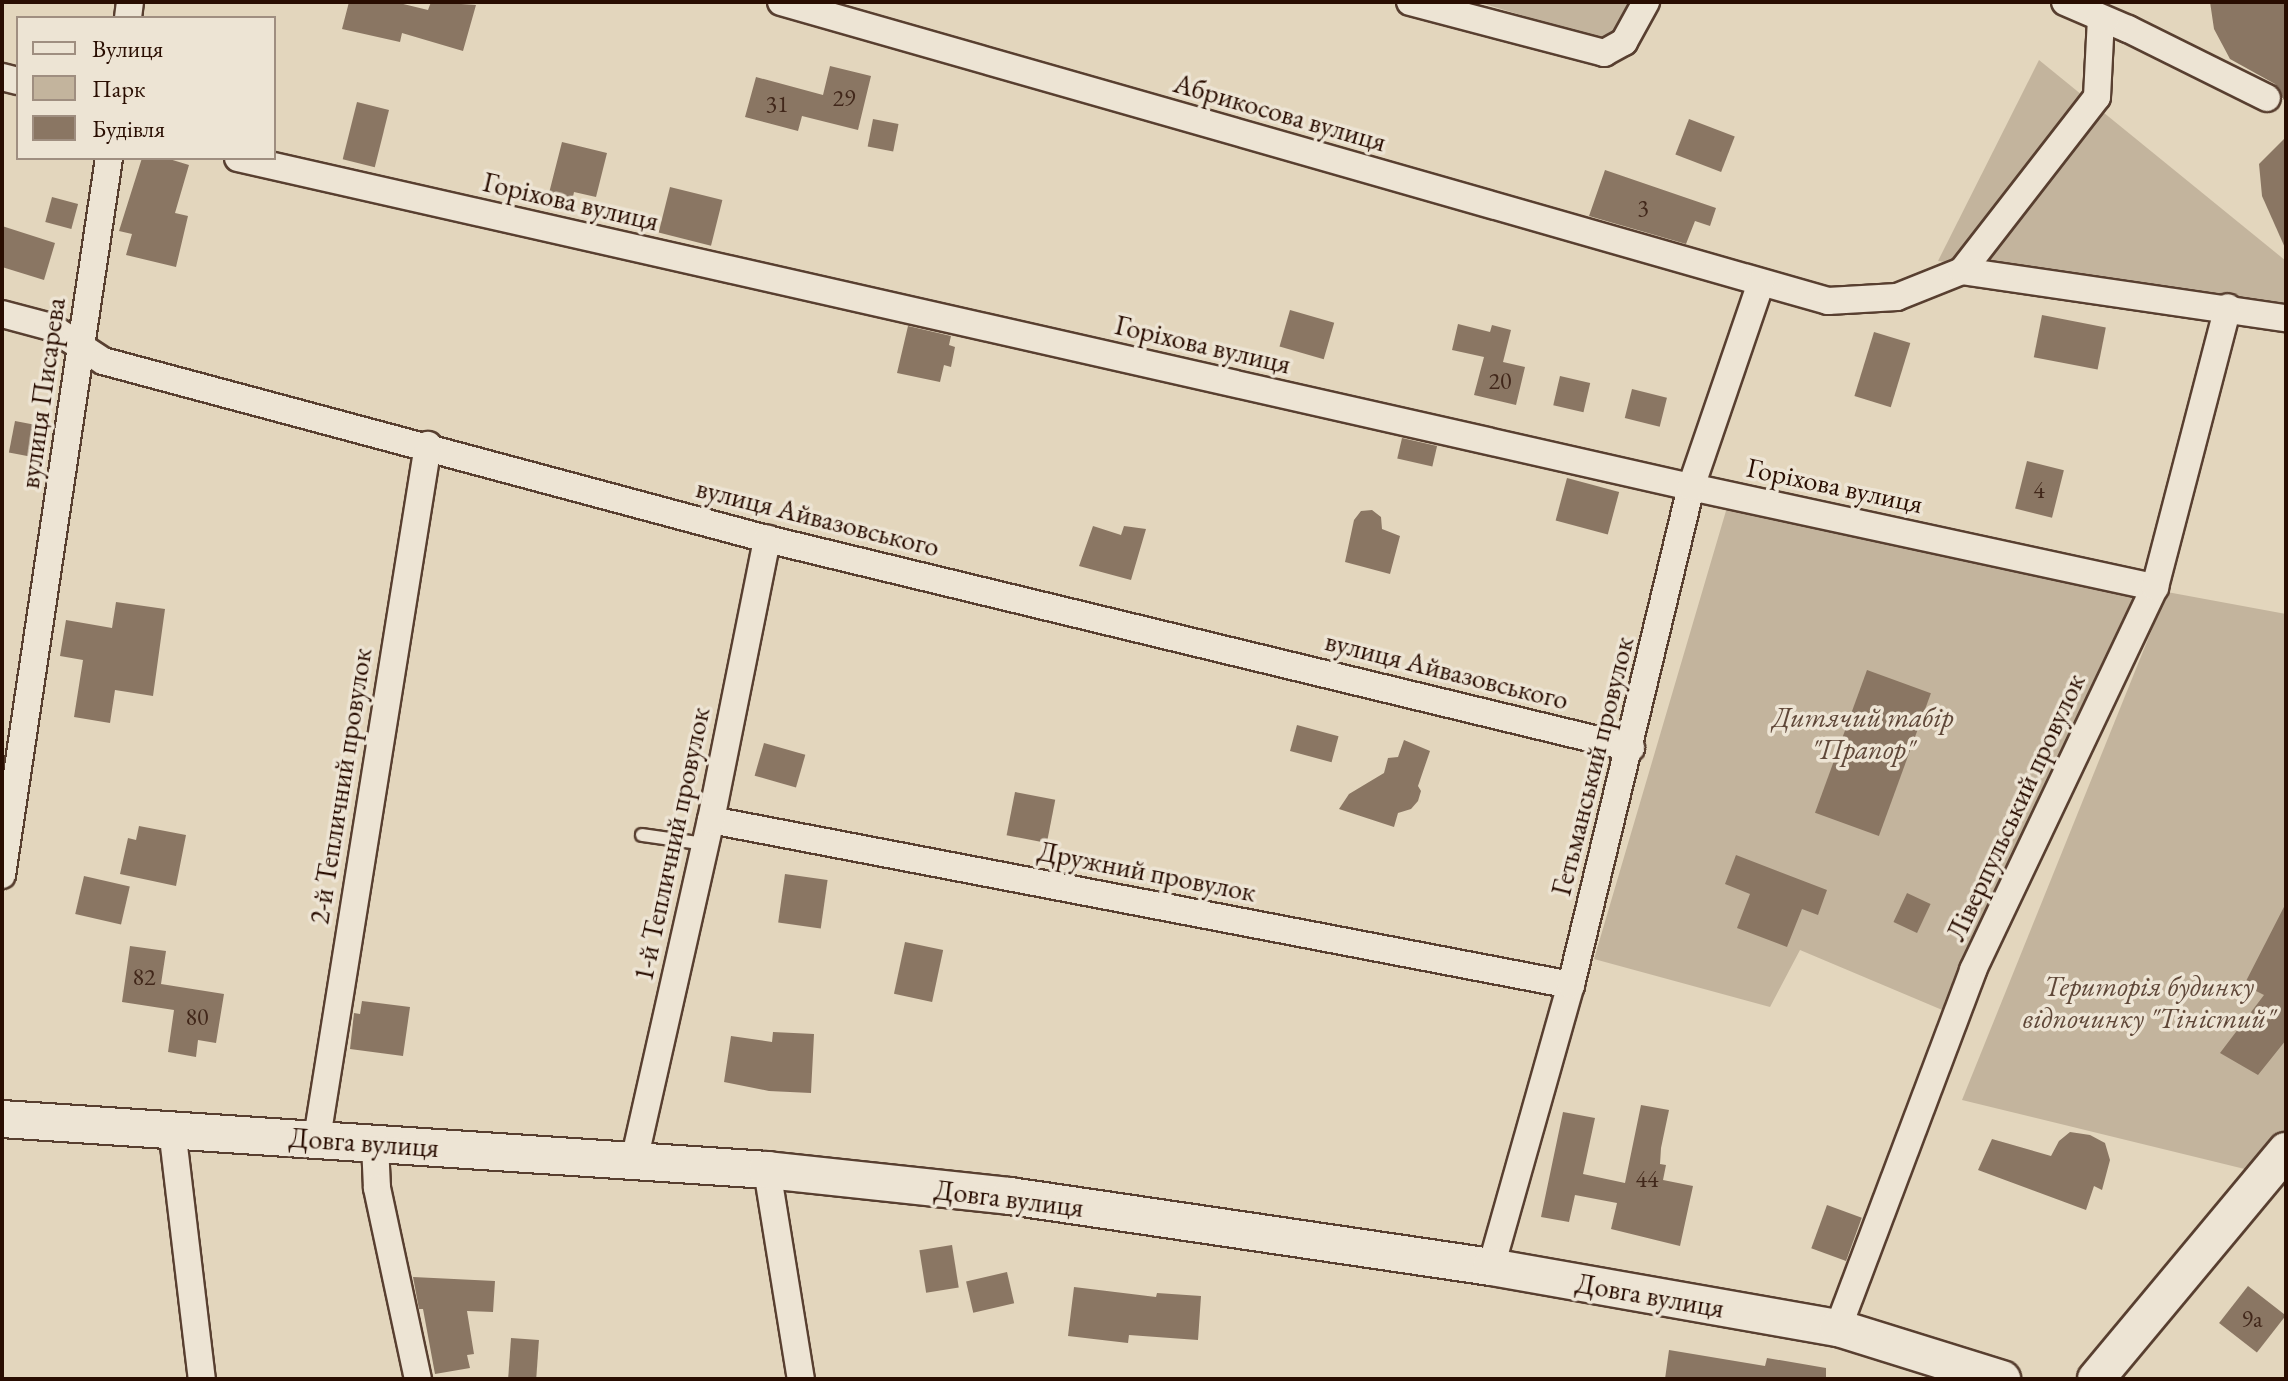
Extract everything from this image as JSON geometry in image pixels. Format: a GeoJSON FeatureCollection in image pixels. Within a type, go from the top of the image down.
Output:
{"type":"FeatureCollection","features":[{"type":"Feature","properties":{"kind":"street","name":"Абрикосова вулиця"},"geometry":{"type":"LineString","coordinates":[[781,2],[1828,301],[1897,297],[1962,271]]}},
{"type":"Feature","properties":{"kind":"street"},"geometry":{"type":"LineString","coordinates":[[1410,2],[1604,53],[1624,42],[1646,2]]}},
{"type":"Feature","properties":{"kind":"street"},"geometry":{"type":"LineString","coordinates":[[2065,2],[2267,98]]}},
{"type":"Feature","properties":{"kind":"street"},"geometry":{"type":"LineString","coordinates":[[1962,271],[2097,97],[2101,19]]}},
{"type":"Feature","properties":{"kind":"street","name":"вулиця Писарева"},"geometry":{"type":"LineString","coordinates":[[2,875],[109,160]]}},
{"type":"Feature","properties":{"kind":"street","name":"Горіхова вулиця"},"geometry":{"type":"LineString","coordinates":[[247,160],[1691,487],[2155,587]]}},
{"type":"Feature","properties":{"kind":"street"},"geometry":{"type":"LineString","coordinates":[[1962,271],[2228,307],[2286,318]]}},
{"type":"Feature","properties":{"kind":"street","name":"Гетьманський провулок"},"geometry":{"type":"LineString","coordinates":[[1491,1267],[1571,985],[1631,748],[1691,487],[1761,283]]}},
{"type":"Feature","properties":{"kind":"street","name":"Ліверпульський провулок"},"geometry":{"type":"LineString","coordinates":[[1838,1328],[1973,970],[2155,587],[2228,307]]}},
{"type":"Feature","properties":{"kind":"street","name":"вулиця Айвазовського"},"geometry":{"type":"LineString","coordinates":[[2,314],[51,327],[103,361],[428,445],[767,539],[1631,748]]}},
{"type":"Feature","properties":{"kind":"street","name":"2-й Тепличний провулок"},"geometry":{"type":"LineString","coordinates":[[317,1138],[428,445]]}},
{"type":"Feature","properties":{"kind":"street","name":"1-й Тепличний провулок"},"geometry":{"type":"LineString","coordinates":[[634,1161],[708,832],[767,539]]}},
{"type":"Feature","properties":{"kind":"street","name":"Дружний провулок"},"geometry":{"type":"LineString","coordinates":[[708,832],[1571,985]]}},
{"type":"Feature","properties":{"kind":"street","name":"Довга вулиця"},"geometry":{"type":"LineString","coordinates":[[2,1119],[767,1170],[1010,1196],[1491,1267],[1838,1328],[2002,1379]]}},
{"type":"Feature","properties":{"kind":"street"},"geometry":{"type":"LineString","coordinates":[[172,1129],[202,1379]]}},
{"type":"Feature","properties":{"kind":"street"},"geometry":{"type":"LineString","coordinates":[[375,1144],[377,1188],[418,1379]]}},
{"type":"Feature","properties":{"kind":"street"},"geometry":{"type":"LineString","coordinates":[[2096,1379],[2286,1151]]}},
{"type":"Feature","properties":{"kind":"street"},"geometry":{"type":"LineString","coordinates":[[767,1170],[801,1379]]}},
{"type":"Feature","properties":{"kind":"lane"},"geometry":{"type":"LineString","coordinates":[[642,835],[708,832]]}},
{"type":"Feature","properties":{"kind":"green space"},"geometry":{"type":"Polygon","coordinates":[[[1478,2],[1643,2],[1623,46],[1478,2]]]}},
{"type":"Feature","properties":{"kind":"green space"},"geometry":{"type":"Polygon","coordinates":[[[2039,60],[2286,261],[2286,306],[1938,261],[2039,60]]]}},
{"type":"Feature","properties":{"kind":"green space","name":"Дитячий табір \"Прапор\""},"geometry":{"type":"Polygon","coordinates":[[[1728,504],[2142,593],[1947,1012],[1800,950],[1770,1007],[1594,959],[1728,504]]]}},
{"type":"Feature","properties":{"kind":"green space","name":"Територія будинку відпочинку \"Тіністий\""},"geometry":{"type":"Polygon","coordinates":[[[2167,592],[2286,614],[2286,1143],[2261,1173],[1962,1100],[2167,592]]]}},
{"type":"Feature","properties":{"kind":"building"},"geometry":{"type":"Polygon","coordinates":[[[349,2],[395,2],[428,10],[431,2],[476,5],[463,51],[402,33],[400,42],[342,29],[349,2]]]}},
{"type":"Feature","properties":{"kind":"building"},"geometry":{"type":"Polygon","coordinates":[[[2210,2],[2285,2],[2286,104],[2275,84],[2230,59],[2214,29],[2210,2]]]}},
{"type":"Feature","properties":{"kind":"building"},"geometry":{"type":"Polygon","coordinates":[[[830,66],[871,76],[858,130],[802,116],[798,131],[745,117],[756,77],[823,95],[830,66]]]}},
{"type":"Feature","properties":{"kind":"building"},"geometry":{"type":"Polygon","coordinates":[[[357,102],[389,110],[375,167],[343,159],[357,102]]]}},
{"type":"Feature","properties":{"kind":"building"},"geometry":{"type":"Polygon","coordinates":[[[873,119],[899,124],[893,151],[868,146],[873,119]]]}},
{"type":"Feature","properties":{"kind":"building"},"geometry":{"type":"Polygon","coordinates":[[[1689,119],[1735,137],[1721,172],[1675,154],[1689,119]]]}},
{"type":"Feature","properties":{"kind":"building"},"geometry":{"type":"Polygon","coordinates":[[[2286,137],[2286,250],[2262,196],[2259,164],[2286,137]]]}},
{"type":"Feature","properties":{"kind":"building"},"geometry":{"type":"Polygon","coordinates":[[[562,142],[607,153],[596,197],[574,192],[570,211],[546,205],[562,142]]]}},
{"type":"Feature","properties":{"kind":"building"},"geometry":{"type":"Polygon","coordinates":[[[141,160],[173,160],[189,165],[175,213],[188,216],[176,267],[126,255],[132,234],[119,231],[141,160]]]}},
{"type":"Feature","properties":{"kind":"building"},"geometry":{"type":"Polygon","coordinates":[[[1605,170],[1716,208],[1710,226],[1695,221],[1686,244],[1589,216],[1605,170]]]}},
{"type":"Feature","properties":{"kind":"building"},"geometry":{"type":"Polygon","coordinates":[[[670,187],[722,200],[711,246],[659,233],[670,187]]]}},
{"type":"Feature","properties":{"kind":"building"},"geometry":{"type":"Polygon","coordinates":[[[52,197],[78,204],[71,229],[45,222],[52,197]]]}},
{"type":"Feature","properties":{"kind":"building"},"geometry":{"type":"Polygon","coordinates":[[[2,226],[55,243],[44,280],[2,267],[2,226]]]}},
{"type":"Feature","properties":{"kind":"building"},"geometry":{"type":"Polygon","coordinates":[[[1290,310],[1334,323],[1324,359],[1280,347],[1290,310]]]}},
{"type":"Feature","properties":{"kind":"building"},"geometry":{"type":"Polygon","coordinates":[[[2042,315],[2106,327],[2098,370],[2034,357],[2042,315]]]}},
{"type":"Feature","properties":{"kind":"building"},"geometry":{"type":"Polygon","coordinates":[[[1458,324],[1490,332],[1492,325],[1511,330],[1503,362],[1525,367],[1516,405],[1474,395],[1484,357],[1452,350],[1458,324]]]}},
{"type":"Feature","properties":{"kind":"building"},"geometry":{"type":"Polygon","coordinates":[[[908,326],[951,336],[949,345],[955,347],[951,367],[944,365],[940,382],[897,373],[908,326]]]}},
{"type":"Feature","properties":{"kind":"building"},"geometry":{"type":"Polygon","coordinates":[[[1874,332],[1910,343],[1891,407],[1854,396],[1874,332]]]}},
{"type":"Feature","properties":{"kind":"building"},"geometry":{"type":"Polygon","coordinates":[[[1560,376],[1590,383],[1583,412],[1553,405],[1560,376]]]}},
{"type":"Feature","properties":{"kind":"building"},"geometry":{"type":"Polygon","coordinates":[[[1632,389],[1667,398],[1660,427],[1625,418],[1632,389]]]}},
{"type":"Feature","properties":{"kind":"building"},"geometry":{"type":"Polygon","coordinates":[[[15,421],[46,427],[40,459],[9,452],[15,421]]]}},
{"type":"Feature","properties":{"kind":"building"},"geometry":{"type":"Polygon","coordinates":[[[1402,438],[1437,446],[1432,467],[1397,458],[1402,438]]]}},
{"type":"Feature","properties":{"kind":"building"},"geometry":{"type":"Polygon","coordinates":[[[2027,461],[2064,470],[2052,518],[2015,509],[2027,461]]]}},
{"type":"Feature","properties":{"kind":"building"},"geometry":{"type":"Polygon","coordinates":[[[1567,478],[1619,492],[1608,534],[1556,521],[1567,478]]]}},
{"type":"Feature","properties":{"kind":"building"},"geometry":{"type":"Polygon","coordinates":[[[1372,510],[1381,517],[1382,529],[1400,536],[1390,574],[1345,562],[1354,520],[1361,511],[1372,510]]]}},
{"type":"Feature","properties":{"kind":"building"},"geometry":{"type":"Polygon","coordinates":[[[1093,526],[1121,535],[1124,526],[1146,529],[1131,580],[1079,566],[1093,526]]]}},
{"type":"Feature","properties":{"kind":"building"},"geometry":{"type":"Polygon","coordinates":[[[116,602],[165,609],[153,696],[115,690],[110,723],[74,717],[83,660],[60,656],[66,620],[112,628],[116,602]]]}},
{"type":"Feature","properties":{"kind":"building"},"geometry":{"type":"Polygon","coordinates":[[[1867,670],[1931,693],[1879,836],[1815,813],[1867,670]]]}},
{"type":"Feature","properties":{"kind":"building"},"geometry":{"type":"Polygon","coordinates":[[[1297,725],[1339,736],[1332,762],[1290,751],[1297,725]]]}},
{"type":"Feature","properties":{"kind":"building"},"geometry":{"type":"Polygon","coordinates":[[[1404,740],[1430,751],[1418,786],[1421,791],[1418,801],[1411,809],[1398,813],[1394,827],[1339,809],[1349,794],[1384,773],[1388,758],[1398,757],[1404,740]]]}},
{"type":"Feature","properties":{"kind":"building"},"geometry":{"type":"Polygon","coordinates":[[[764,743],[805,755],[796,788],[755,776],[764,743]]]}},
{"type":"Feature","properties":{"kind":"building"},"geometry":{"type":"Polygon","coordinates":[[[1015,792],[1055,800],[1047,843],[1007,835],[1015,792]]]}},
{"type":"Feature","properties":{"kind":"building"},"geometry":{"type":"Polygon","coordinates":[[[139,826],[186,835],[176,886],[120,874],[128,838],[136,840],[139,826]]]}},
{"type":"Feature","properties":{"kind":"building"},"geometry":{"type":"Polygon","coordinates":[[[1736,855],[1827,890],[1818,915],[1802,909],[1787,947],[1737,928],[1750,894],[1725,884],[1736,855]]]}},
{"type":"Feature","properties":{"kind":"building"},"geometry":{"type":"Polygon","coordinates":[[[785,874],[828,880],[821,929],[778,923],[785,874]]]}},
{"type":"Feature","properties":{"kind":"building"},"geometry":{"type":"Polygon","coordinates":[[[84,876],[130,887],[121,925],[75,914],[84,876]]]}},
{"type":"Feature","properties":{"kind":"building"},"geometry":{"type":"Polygon","coordinates":[[[1907,893],[1931,904],[1917,933],[1893,922],[1907,893]]]}},
{"type":"Feature","properties":{"kind":"building"},"geometry":{"type":"Polygon","coordinates":[[[2286,903],[2286,1040],[2258,1075],[2220,1053],[2264,995],[2244,985],[2286,903]]]}},
{"type":"Feature","properties":{"kind":"building"},"geometry":{"type":"Polygon","coordinates":[[[905,942],[943,950],[932,1002],[894,994],[905,942]]]}},
{"type":"Feature","properties":{"kind":"building"},"geometry":{"type":"Polygon","coordinates":[[[130,946],[166,951],[161,984],[224,994],[216,1043],[198,1040],[196,1057],[168,1052],[174,1010],[122,1002],[130,946]]]}},
{"type":"Feature","properties":{"kind":"building"},"geometry":{"type":"Polygon","coordinates":[[[362,1001],[410,1007],[403,1056],[350,1049],[354,1013],[360,1014],[362,1001]]]}},
{"type":"Feature","properties":{"kind":"building"},"geometry":{"type":"Polygon","coordinates":[[[773,1032],[814,1034],[811,1093],[769,1091],[724,1082],[731,1036],[772,1042],[773,1032]]]}},
{"type":"Feature","properties":{"kind":"building"},"geometry":{"type":"Polygon","coordinates":[[[1641,1105],[1669,1110],[1661,1148],[1660,1164],[1666,1165],[1663,1180],[1693,1186],[1680,1246],[1611,1229],[1617,1203],[1575,1195],[1569,1222],[1541,1217],[1563,1112],[1595,1118],[1583,1174],[1625,1183],[1641,1105]]]}},
{"type":"Feature","properties":{"kind":"building"},"geometry":{"type":"Polygon","coordinates":[[[2070,1132],[2090,1135],[2105,1143],[2110,1160],[2102,1190],[2094,1186],[2086,1210],[1978,1170],[1992,1139],[2051,1156],[2059,1141],[2070,1132]]]}},
{"type":"Feature","properties":{"kind":"building"},"geometry":{"type":"Polygon","coordinates":[[[1827,1205],[1862,1218],[1846,1261],[1811,1248],[1827,1205]]]}},
{"type":"Feature","properties":{"kind":"building"},"geometry":{"type":"Polygon","coordinates":[[[952,1245],[959,1287],[926,1293],[919,1250],[952,1245]]]}},
{"type":"Feature","properties":{"kind":"building"},"geometry":{"type":"Polygon","coordinates":[[[1007,1272],[1014,1303],[973,1313],[966,1281],[1007,1272]]]}},
{"type":"Feature","properties":{"kind":"building"},"geometry":{"type":"Polygon","coordinates":[[[413,1277],[495,1281],[493,1312],[467,1311],[474,1354],[467,1355],[470,1368],[435,1374],[423,1309],[419,1309],[413,1277]]]}},
{"type":"Feature","properties":{"kind":"building"},"geometry":{"type":"Polygon","coordinates":[[[2248,1286],[2286,1316],[2257,1353],[2219,1323],[2248,1286]]]}},
{"type":"Feature","properties":{"kind":"building"},"geometry":{"type":"Polygon","coordinates":[[[1074,1287],[1156,1297],[1157,1293],[1201,1296],[1198,1340],[1129,1335],[1128,1343],[1068,1336],[1074,1287]]]}},
{"type":"Feature","properties":{"kind":"building"},"geometry":{"type":"Polygon","coordinates":[[[511,1338],[539,1340],[536,1379],[508,1379],[511,1338]]]}},
{"type":"Feature","properties":{"kind":"building"},"geometry":{"type":"Polygon","coordinates":[[[1669,1350],[1765,1366],[1767,1358],[1826,1368],[1826,1379],[1665,1379],[1669,1350]]]}}]}
